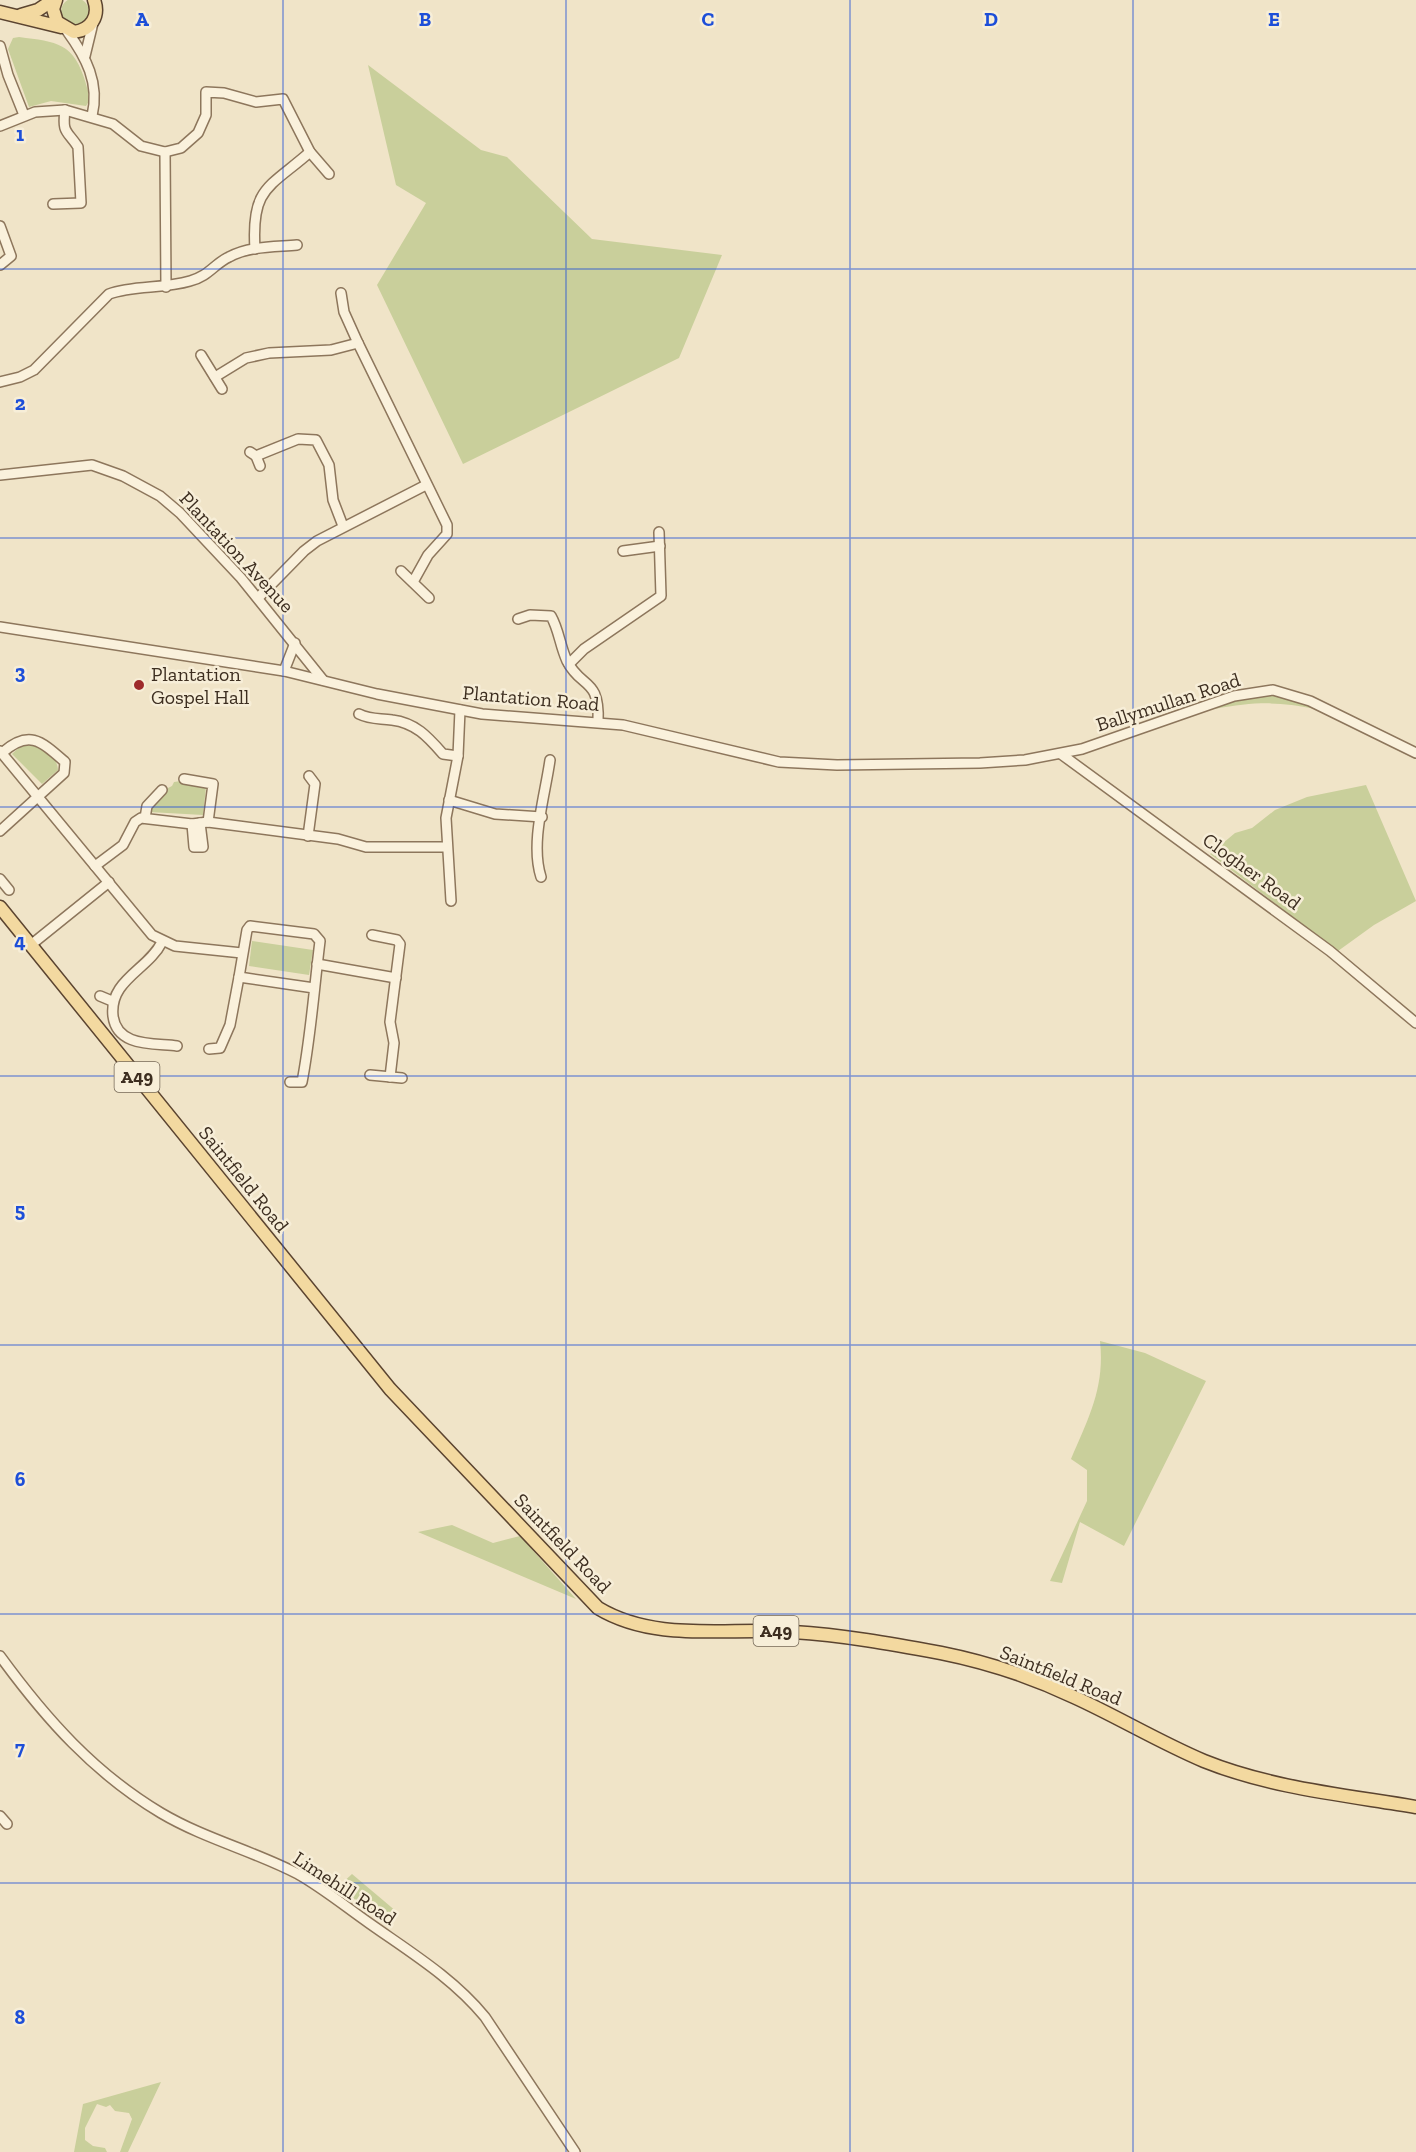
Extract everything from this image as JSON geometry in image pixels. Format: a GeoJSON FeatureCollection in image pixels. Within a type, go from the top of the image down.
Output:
{"type":"FeatureCollection","features":[{"type":"Feature","properties":{"kind":"main road"},"geometry":{"type":"LineString","coordinates":[[21,15],[38,10],[54,0]]}},
{"type":"Feature","properties":{"kind":"main road"},"geometry":{"type":"LineString","coordinates":[[54,0],[54,16],[64,29]]}},
{"type":"Feature","properties":{"kind":"main road"},"geometry":{"type":"LineString","coordinates":[[0,12],[21,15],[64,29],[80,31],[93,23],[96,3]]}},
{"type":"Feature","properties":{"kind":"main road","name":"Saintfield Road"},"geometry":{"type":"LineString","coordinates":[[0,908],[390,1389],[598,1608],[618,1620],[662,1629],[826,1634],[945,1654],[1023,1676],[1063,1692],[1203,1760],[1234,1772],[1270,1782],[1416,1807]]}},
{"type":"Feature","properties":{"kind":"street"},"geometry":{"type":"LineString","coordinates":[[85,56],[93,23]]}},
{"type":"Feature","properties":{"kind":"street"},"geometry":{"type":"LineString","coordinates":[[64,29],[85,56],[96,100],[93,116]]}},
{"type":"Feature","properties":{"kind":"street"},"geometry":{"type":"LineString","coordinates":[[0,46],[24,115]]}},
{"type":"Feature","properties":{"kind":"street"},"geometry":{"type":"LineString","coordinates":[[0,126],[24,115],[45,110],[65,110],[93,116],[113,124],[141,146],[165,152],[181,148],[198,133],[206,115],[206,92],[224,93],[256,102],[283,99],[310,152],[329,174]]}},
{"type":"Feature","properties":{"kind":"street"},"geometry":{"type":"LineString","coordinates":[[53,204],[81,203],[78,147],[67,136],[64,128],[65,110]]}},
{"type":"Feature","properties":{"kind":"street"},"geometry":{"type":"LineString","coordinates":[[165,152],[166,287]]}},
{"type":"Feature","properties":{"kind":"street"},"geometry":{"type":"LineString","coordinates":[[255,249],[253,225],[258,203],[267,185],[310,152]]}},
{"type":"Feature","properties":{"kind":"street"},"geometry":{"type":"LineString","coordinates":[[0,226],[11,256],[0,266]]}},
{"type":"Feature","properties":{"kind":"street"},"geometry":{"type":"LineString","coordinates":[[0,382],[34,370],[109,294],[121,290],[166,287],[205,277],[227,257],[255,249],[297,245]]}},
{"type":"Feature","properties":{"kind":"street"},"geometry":{"type":"LineString","coordinates":[[341,293],[344,312],[358,343],[387,398],[426,485],[447,525],[447,534],[428,555],[413,582]]}},
{"type":"Feature","properties":{"kind":"street"},"geometry":{"type":"LineString","coordinates":[[215,377],[246,358],[269,353],[331,350],[358,343]]}},
{"type":"Feature","properties":{"kind":"street"},"geometry":{"type":"LineString","coordinates":[[201,355],[222,389]]}},
{"type":"Feature","properties":{"kind":"street"},"geometry":{"type":"LineString","coordinates":[[260,466],[253,454],[298,439],[316,440],[329,465],[333,500],[343,526]]}},
{"type":"Feature","properties":{"kind":"street","name":"Plantation Avenue"},"geometry":{"type":"LineString","coordinates":[[0,475],[83,464],[120,474],[143,485],[171,505],[258,598],[323,680]]}},
{"type":"Feature","properties":{"kind":"street"},"geometry":{"type":"LineString","coordinates":[[258,598],[304,550],[343,526],[426,485]]}},
{"type":"Feature","properties":{"kind":"street"},"geometry":{"type":"LineString","coordinates":[[569,664],[584,649],[661,596],[659,532]]}},
{"type":"Feature","properties":{"kind":"street"},"geometry":{"type":"LineString","coordinates":[[623,551],[660,546]]}},
{"type":"Feature","properties":{"kind":"street"},"geometry":{"type":"LineString","coordinates":[[401,572],[429,598]]}},
{"type":"Feature","properties":{"kind":"street"},"geometry":{"type":"LineString","coordinates":[[518,619],[530,615],[551,616],[569,664],[589,683],[594,692],[598,722]]}},
{"type":"Feature","properties":{"kind":"street","name":"Plantation Road"},"geometry":{"type":"LineString","coordinates":[[0,627],[284,671],[377,694],[460,710],[499,716],[623,725],[759,759],[809,765],[980,763],[1061,754]]}},
{"type":"Feature","properties":{"kind":"street"},"geometry":{"type":"LineString","coordinates":[[284,671],[295,643]]}},
{"type":"Feature","properties":{"kind":"street","name":"Ballymullan Road"},"geometry":{"type":"LineString","coordinates":[[1061,754],[1143,730],[1234,696],[1273,690],[1310,701],[1416,753]]}},
{"type":"Feature","properties":{"kind":"street"},"geometry":{"type":"LineString","coordinates":[[451,901],[445,887],[446,848],[449,800],[458,756],[460,710]]}},
{"type":"Feature","properties":{"kind":"street"},"geometry":{"type":"LineString","coordinates":[[359,714],[370,719],[394,720],[421,729],[443,754],[458,756]]}},
{"type":"Feature","properties":{"kind":"street"},"geometry":{"type":"LineString","coordinates":[[0,831],[39,795],[63,773],[65,762],[46,745],[27,739],[16,741],[1,752],[39,795],[152,935],[162,942],[175,946],[242,952]]}},
{"type":"Feature","properties":{"kind":"street","name":"Clogher Road"},"geometry":{"type":"LineString","coordinates":[[1061,754],[1330,951],[1416,1023]]}},
{"type":"Feature","properties":{"kind":"street"},"geometry":{"type":"LineString","coordinates":[[541,877],[536,862],[536,841],[542,817],[550,760]]}},
{"type":"Feature","properties":{"kind":"street"},"geometry":{"type":"LineString","coordinates":[[183,779],[213,784],[200,823]]}},
{"type":"Feature","properties":{"kind":"street"},"geometry":{"type":"LineString","coordinates":[[308,836],[316,781]]}},
{"type":"Feature","properties":{"kind":"street"},"geometry":{"type":"LineString","coordinates":[[145,818],[147,806],[162,790]]}},
{"type":"Feature","properties":{"kind":"street"},"geometry":{"type":"LineString","coordinates":[[449,800],[495,814],[542,817]]}},
{"type":"Feature","properties":{"kind":"street"},"geometry":{"type":"LineString","coordinates":[[95,867],[123,845],[135,822],[145,818],[338,839],[366,847],[446,848]]}},
{"type":"Feature","properties":{"kind":"street"},"geometry":{"type":"LineString","coordinates":[[0,879],[9,890]]}},
{"type":"Feature","properties":{"kind":"street"},"geometry":{"type":"LineString","coordinates":[[32,945],[109,882]]}},
{"type":"Feature","properties":{"kind":"street"},"geometry":{"type":"LineString","coordinates":[[209,1049],[223,1052],[230,1025],[242,952],[250,926],[314,934],[320,941],[310,1018],[312,1028],[305,1085],[290,1082]]}},
{"type":"Feature","properties":{"kind":"street"},"geometry":{"type":"LineString","coordinates":[[372,935],[396,940],[400,944],[390,1022],[394,1043],[390,1077]]}},
{"type":"Feature","properties":{"kind":"street"},"geometry":{"type":"LineString","coordinates":[[162,942],[154,954],[123,984],[112,1001],[114,1020],[119,1034],[129,1040],[177,1046]]}},
{"type":"Feature","properties":{"kind":"street"},"geometry":{"type":"LineString","coordinates":[[317,964],[396,978]]}},
{"type":"Feature","properties":{"kind":"street"},"geometry":{"type":"LineString","coordinates":[[239,977],[314,988]]}},
{"type":"Feature","properties":{"kind":"street"},"geometry":{"type":"LineString","coordinates":[[100,996],[112,1001]]}},
{"type":"Feature","properties":{"kind":"street"},"geometry":{"type":"LineString","coordinates":[[370,1075],[402,1077]]}},
{"type":"Feature","properties":{"kind":"street","name":"Limehill Road"},"geometry":{"type":"LineString","coordinates":[[0,1656],[66,1740],[160,1813],[207,1838],[298,1874],[440,1973],[470,1998],[574,2152]]}},
{"type":"Feature","properties":{"kind":"street"},"geometry":{"type":"LineString","coordinates":[[0,1816],[7,1824]]}},
{"type":"Feature","properties":{"kind":"green space"},"geometry":{"type":"Polygon","coordinates":[[[75,-2],[85,2],[89,12],[85,22],[75,26],[65,22],[61,12],[65,2],[75,-2]]]}},
{"type":"Feature","properties":{"kind":"green space"},"geometry":{"type":"Polygon","coordinates":[[[13,38],[54,43],[70,52],[86,84],[89,98],[86,106],[51,101],[29,107],[8,49],[13,38]]]}},
{"type":"Feature","properties":{"kind":"green space"},"geometry":{"type":"Polygon","coordinates":[[[368,65],[481,150],[507,157],[592,239],[722,255],[679,358],[463,464],[377,285],[426,203],[396,185],[368,65]]]}},
{"type":"Feature","properties":{"kind":"green space"},"geometry":{"type":"Polygon","coordinates":[[[1266,694],[1286,697],[1315,709],[1265,703],[1215,709],[1236,700],[1266,694]]]}},
{"type":"Feature","properties":{"kind":"green space"},"geometry":{"type":"Polygon","coordinates":[[[23,744],[46,751],[57,764],[58,770],[42,784],[12,754],[23,744]]]}},
{"type":"Feature","properties":{"kind":"green space"},"geometry":{"type":"Polygon","coordinates":[[[181,781],[206,787],[203,815],[149,812],[166,789],[174,782],[181,781]]]}},
{"type":"Feature","properties":{"kind":"green space"},"geometry":{"type":"Polygon","coordinates":[[[1366,785],[1416,901],[1374,925],[1338,951],[1210,854],[1235,833],[1252,828],[1275,810],[1307,797],[1366,785]]]}},
{"type":"Feature","properties":{"kind":"green space"},"geometry":{"type":"Polygon","coordinates":[[[252,941],[313,950],[309,975],[249,966],[252,941]]]}},
{"type":"Feature","properties":{"kind":"green space"},"geometry":{"type":"Polygon","coordinates":[[[1100,1341],[1145,1353],[1206,1381],[1124,1546],[1080,1522],[1062,1583],[1050,1581],[1087,1501],[1087,1470],[1071,1459],[1098,1387],[1100,1341]]]}},
{"type":"Feature","properties":{"kind":"green space"},"geometry":{"type":"Polygon","coordinates":[[[452,1525],[493,1543],[520,1536],[576,1599],[418,1532],[452,1525]]]}},
{"type":"Feature","properties":{"kind":"green space"},"geometry":{"type":"Polygon","coordinates":[[[352,1874],[397,1912],[383,1920],[338,1887],[352,1874]]]}},
{"type":"Feature","properties":{"kind":"green space"},"geometry":{"type":"Polygon","coordinates":[[[161,2082],[128,2152],[120,2152],[132,2119],[129,2113],[115,2111],[110,2105],[106,2107],[97,2104],[85,2128],[85,2140],[93,2146],[105,2148],[107,2152],[74,2152],[83,2104],[161,2082]]]}},
{"type":"Feature","properties":{"kind":"place","name":"Plantation Gospel Hall"},"geometry":{"type":"Point","coordinates":[139,685]}}]}
